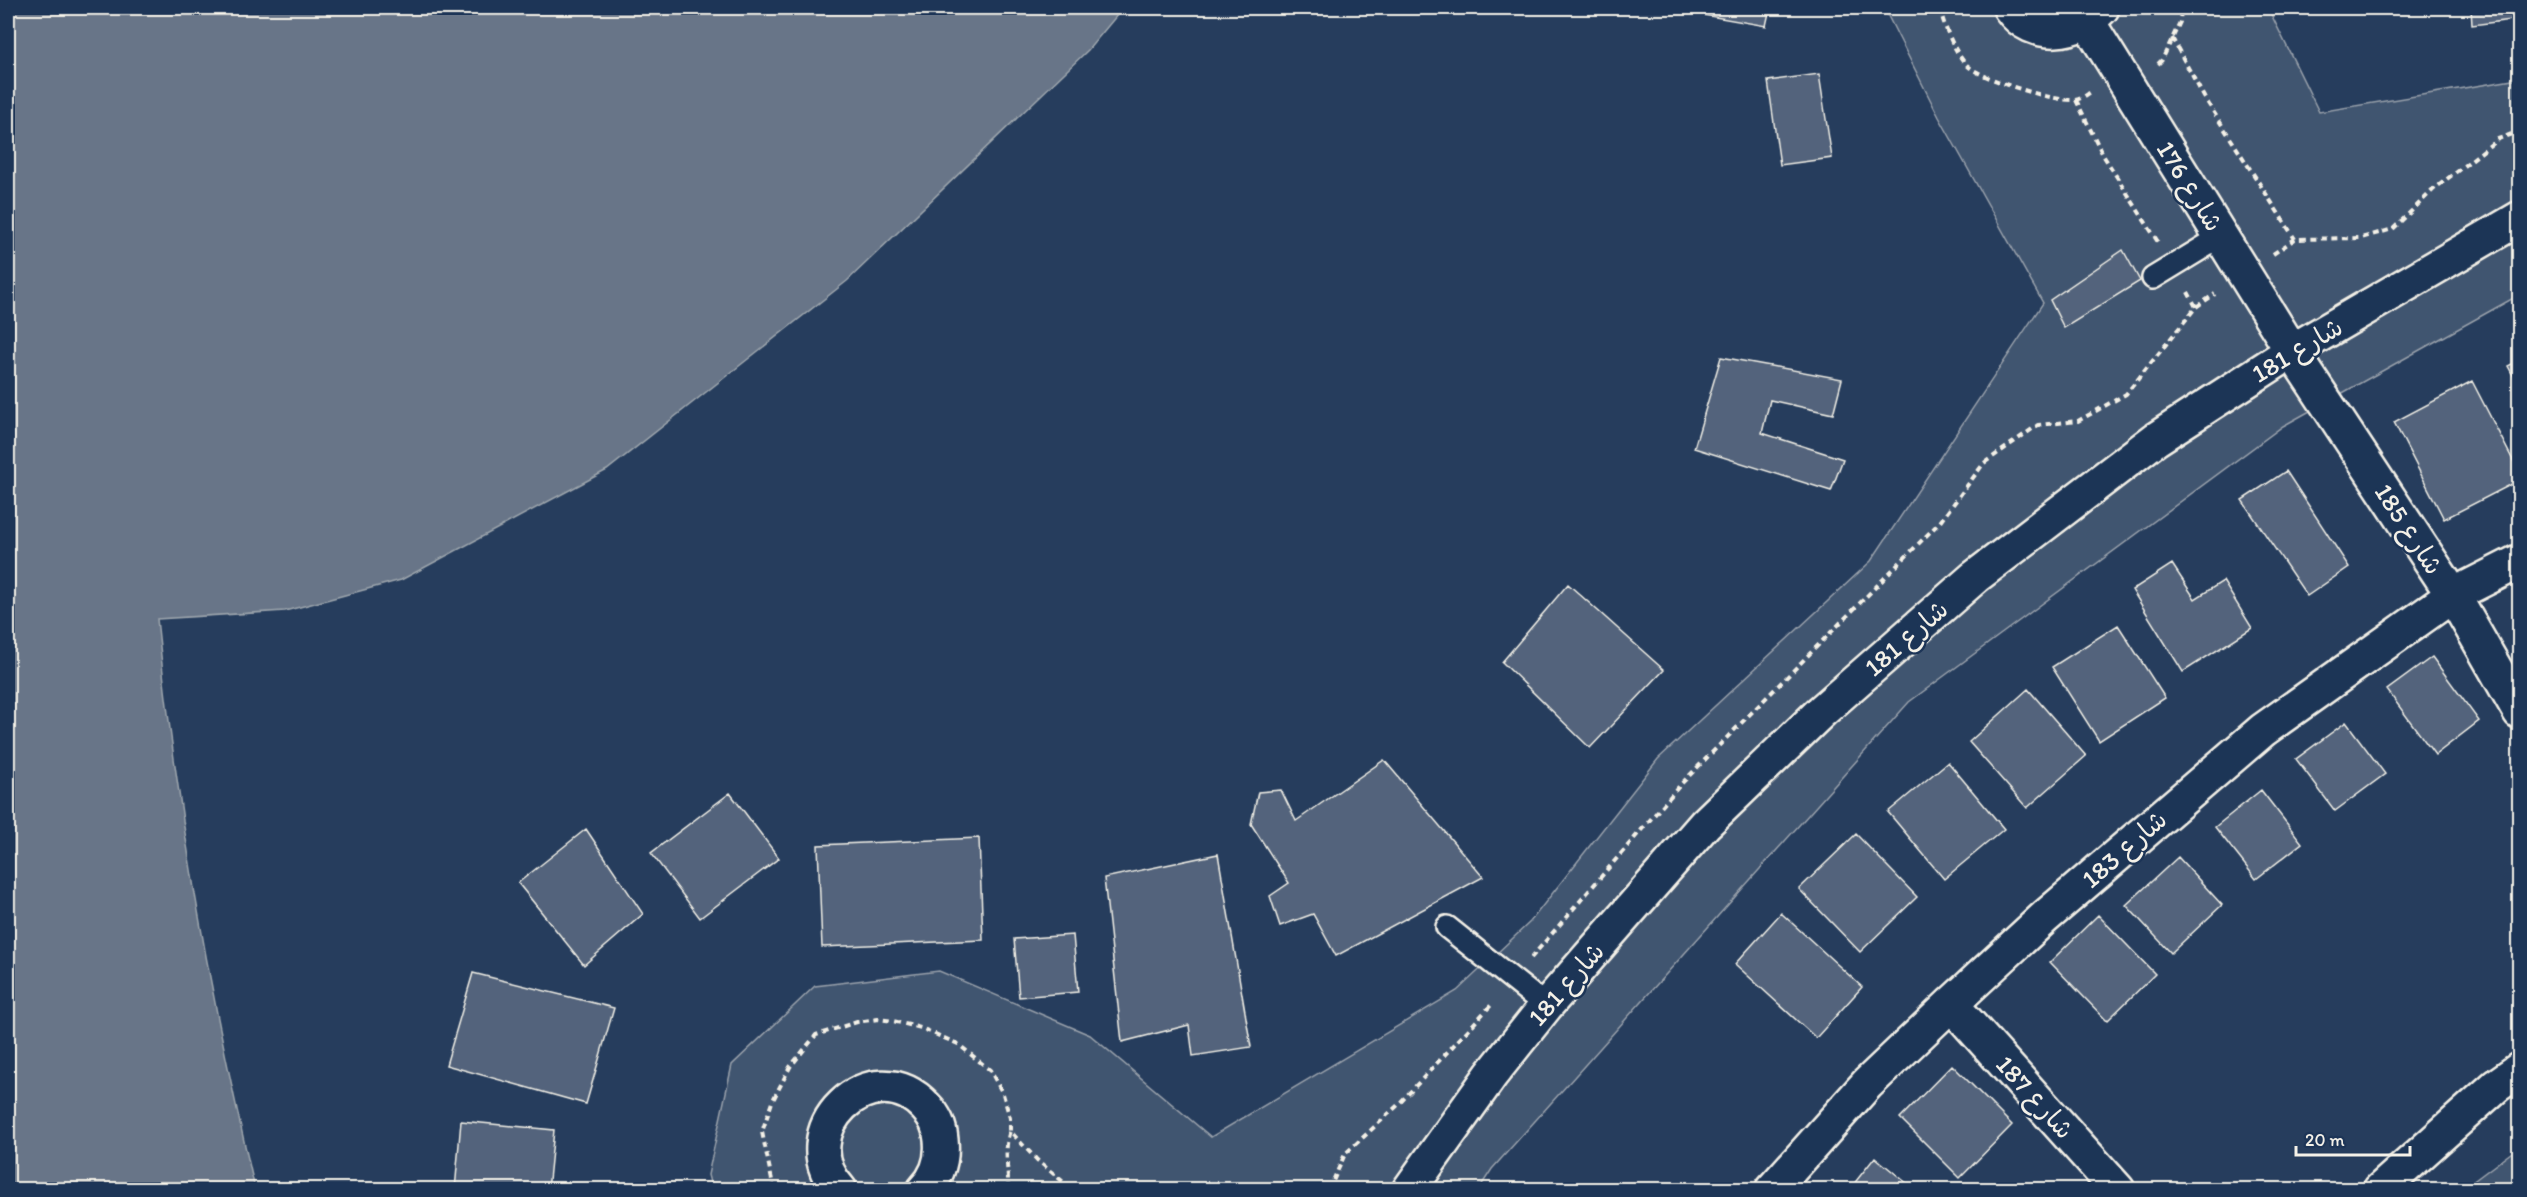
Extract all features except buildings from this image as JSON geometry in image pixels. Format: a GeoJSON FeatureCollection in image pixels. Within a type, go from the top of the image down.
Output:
{"type":"FeatureCollection","features":[{"type":"Feature","properties":{"kind":"street","name":"شارع 176"},"geometry":{"type":"LineString","coordinates":[[2010,8],[2024,21],[2039,28],[2064,30],[2095,15],[2222,236],[2292,351]]}},
{"type":"Feature","properties":{"kind":"street","name":"شارع 181"},"geometry":{"type":"LineString","coordinates":[[1409,1190],[1491,1075],[1546,1006],[1705,824],[1822,711],[1975,577],[2157,439],[2292,351],[2520,218]]}},
{"type":"Feature","properties":{"kind":"street","name":"شارع 185"},"geometry":{"type":"LineString","coordinates":[[2292,351],[2453,595],[2520,712]]}},
{"type":"Feature","properties":{"kind":"street","name":"شارع 183"},"geometry":{"type":"LineString","coordinates":[[1772,1190],[1867,1084],[1951,1004],[2045,917],[2263,730],[2453,595],[2520,561]]}},
{"type":"Feature","properties":{"kind":"street","name":"شارع 187"},"geometry":{"type":"LineString","coordinates":[[1951,1004],[2118,1190]]}},
{"type":"Feature","properties":{"kind":"street"},"geometry":{"type":"LineString","coordinates":[[2380,1190],[2496,1086],[2520,1069]]}},
{"type":"Feature","properties":{"kind":"street"},"geometry":{"type":"LineString","coordinates":[[840,1190],[825,1164],[823,1152],[826,1129],[833,1114],[844,1102],[858,1093],[873,1088],[900,1090],[921,1102],[934,1115],[941,1132],[942,1150],[932,1187]]}},
{"type":"Feature","properties":{"kind":"lane"},"geometry":{"type":"LineString","coordinates":[[2153,278],[2222,236]]}},
{"type":"Feature","properties":{"kind":"lane"},"geometry":{"type":"LineString","coordinates":[[1448,927],[1546,1006]]}},
{"type":"Feature","properties":{"kind":"path"},"geometry":{"type":"LineString","coordinates":[[2172,38],[2205,97],[2295,239]]}},
{"type":"Feature","properties":{"kind":"path"},"geometry":{"type":"LineString","coordinates":[[2076,100],[2103,155],[2196,307]]}},
{"type":"Feature","properties":{"kind":"path"},"geometry":{"type":"LineString","coordinates":[[1008,1190],[1009,1172],[1005,1144],[1010,1131]]}},
{"type":"Feature","properties":{"kind":"shaded area"},"geometry":{"type":"Polygon","coordinates":[[[8,8],[1123,8],[1088,50],[847,281],[607,470],[401,580],[285,611],[157,619],[175,763],[197,906],[224,1048],[255,1189],[8,1189],[8,8]]]}},
{"type":"Feature","properties":{"kind":"shaded area"},"geometry":{"type":"Polygon","coordinates":[[[1884,8],[2268,8],[2319,112],[2519,79],[2519,295],[2283,426],[1909,702],[1492,1169],[1479,1189],[712,1190],[708,1175],[732,1065],[815,986],[939,971],[1090,1035],[1211,1137],[1457,991],[1530,922],[1658,759],[1871,561],[2043,303],[1939,117],[1884,8]]]}},
{"type":"Feature","properties":{"kind":"shaded area"},"geometry":{"type":"Polygon","coordinates":[[[2519,1147],[2519,1189],[2463,1189],[2519,1147]]]}}]}
